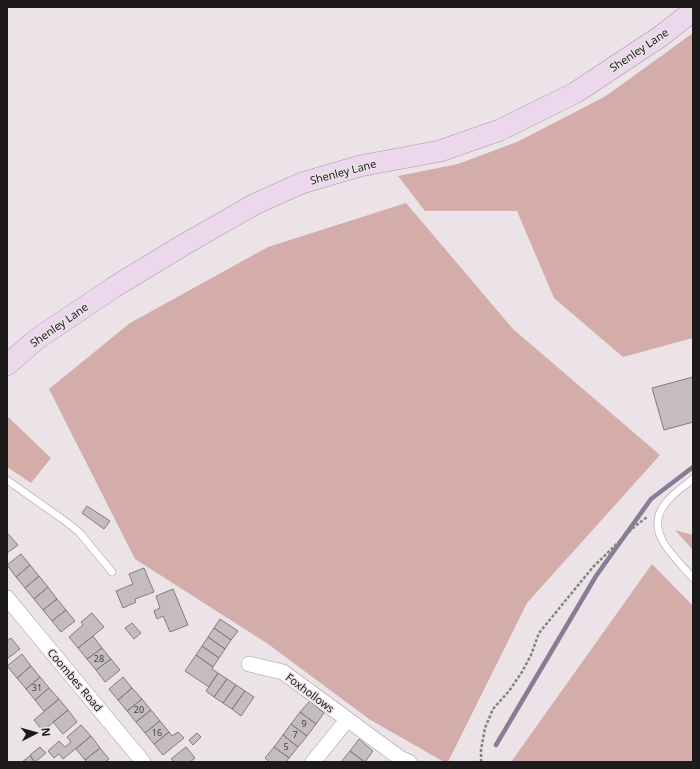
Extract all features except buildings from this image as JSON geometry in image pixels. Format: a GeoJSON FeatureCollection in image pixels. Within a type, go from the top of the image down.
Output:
{"type":"FeatureCollection","features":[{"type":"Feature","properties":{"kind":"main road","name":"Shenley Lane"},"geometry":{"type":"LineString","coordinates":[[7,365],[37,339],[114,287],[255,204],[302,183],[360,166],[440,151],[500,130],[575,93],[661,36],[693,11]]}},
{"type":"Feature","properties":{"kind":"street","name":"Coombes Road"},"geometry":{"type":"LineString","coordinates":[[7,598],[143,762]]}},
{"type":"Feature","properties":{"kind":"street","name":"Foxhollows"},"geometry":{"type":"LineString","coordinates":[[248,664],[283,672],[400,758],[409,762]]}},
{"type":"Feature","properties":{"kind":"street"},"geometry":{"type":"LineString","coordinates":[[313,762],[347,720]]}},
{"type":"Feature","properties":{"kind":"lane"},"geometry":{"type":"LineString","coordinates":[[693,479],[674,494],[664,505],[660,511],[658,524],[660,538],[665,546],[693,578]]}},
{"type":"Feature","properties":{"kind":"lane"},"geometry":{"type":"LineString","coordinates":[[7,480],[79,532],[112,572]]}},
{"type":"Feature","properties":{"kind":"path"},"geometry":{"type":"LineString","coordinates":[[481,762],[481,750],[485,728],[493,709],[509,691],[522,672],[531,655],[539,633],[593,568],[633,528],[664,505]]}},
{"type":"Feature","properties":{"kind":"shaded area"},"geometry":{"type":"Polygon","coordinates":[[[693,33],[693,338],[623,357],[554,298],[517,211],[425,211],[398,176],[458,164],[517,142],[606,96],[693,33]]]}},
{"type":"Feature","properties":{"kind":"shaded area"},"geometry":{"type":"Polygon","coordinates":[[[406,203],[513,329],[660,455],[527,603],[448,762],[444,762],[369,719],[268,644],[135,559],[49,389],[130,323],[268,247],[406,203]]]}},
{"type":"Feature","properties":{"kind":"shaded area"},"geometry":{"type":"Polygon","coordinates":[[[7,416],[51,458],[31,483],[7,467],[7,416]]]}},
{"type":"Feature","properties":{"kind":"shaded area"},"geometry":{"type":"Polygon","coordinates":[[[675,530],[693,535],[693,550],[675,530]]]}},
{"type":"Feature","properties":{"kind":"shaded area"},"geometry":{"type":"Polygon","coordinates":[[[652,564],[693,606],[693,762],[511,762],[652,564]]]}},
{"type":"Feature","properties":{"kind":"waterway"},"geometry":{"type":"LineString","coordinates":[[496,745],[596,576],[651,499],[693,467]]}}]}
